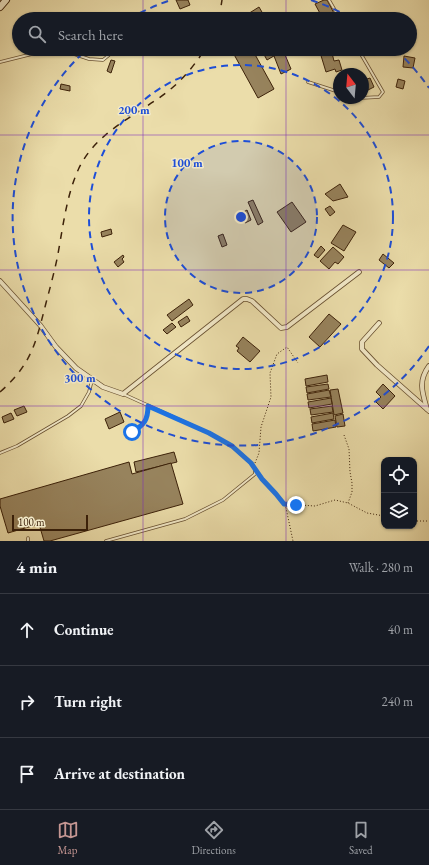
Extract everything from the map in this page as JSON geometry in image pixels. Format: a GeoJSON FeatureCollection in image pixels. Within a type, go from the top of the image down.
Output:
{"type":"FeatureCollection","features":[{"type":"Feature","properties":{"kind":"street"},"geometry":{"type":"LineString","coordinates":[[0,7],[6,0]]}},
{"type":"Feature","properties":{"kind":"street"},"geometry":{"type":"LineString","coordinates":[[0,281],[40,325],[56,347],[76,368],[103,387],[124,394],[243,299],[247,298],[252,301],[281,328],[284,328],[359,272]]}},
{"type":"Feature","properties":{"kind":"street"},"geometry":{"type":"LineString","coordinates":[[379,323],[362,342],[362,349],[377,366],[428,410]]}},
{"type":"Feature","properties":{"kind":"street"},"geometry":{"type":"LineString","coordinates":[[428,410],[422,383],[423,376],[429,366]]}},
{"type":"Feature","properties":{"kind":"lane"},"geometry":{"type":"LineString","coordinates":[[329,0],[336,12]]}},
{"type":"Feature","properties":{"kind":"lane"},"geometry":{"type":"LineString","coordinates":[[0,62],[24,56]]}},
{"type":"Feature","properties":{"kind":"lane"},"geometry":{"type":"LineString","coordinates":[[80,56],[89,59],[103,60],[108,56]]}},
{"type":"Feature","properties":{"kind":"lane"},"geometry":{"type":"LineString","coordinates":[[362,56],[383,92],[379,97],[369,98]]}},
{"type":"Feature","properties":{"kind":"lane"},"geometry":{"type":"LineString","coordinates":[[308,82],[333,90]]}},
{"type":"Feature","properties":{"kind":"lane"},"geometry":{"type":"LineString","coordinates":[[0,453],[18,446],[68,416],[81,406],[89,392],[92,380]]}},
{"type":"Feature","properties":{"kind":"lane"},"geometry":{"type":"LineString","coordinates":[[106,541],[185,519],[223,500],[255,474],[255,469],[251,463],[232,446],[209,433],[124,394]]}},
{"type":"Feature","properties":{"kind":"path"},"geometry":{"type":"LineString","coordinates":[[293,541],[284,504],[255,469],[256,460],[259,453],[261,427],[271,397],[270,373],[277,354],[287,348],[298,363]]}},
{"type":"Feature","properties":{"kind":"path"},"geometry":{"type":"LineString","coordinates":[[132,432],[142,426],[148,415],[148,406]]}},
{"type":"Feature","properties":{"kind":"path"},"geometry":{"type":"LineString","coordinates":[[344,435],[349,449],[352,483],[352,492],[348,503]]}},
{"type":"Feature","properties":{"kind":"path"},"geometry":{"type":"LineString","coordinates":[[284,504],[315,506],[335,500],[348,503],[367,513],[381,515]]}},
{"type":"Feature","properties":{"kind":"path"},"geometry":{"type":"LineString","coordinates":[[417,521],[429,521]]}},
{"type":"Feature","properties":{"kind":"building"},"geometry":{"type":"Polygon","coordinates":[[[176,0],[188,0],[190,5],[180,9],[176,0]]]}},
{"type":"Feature","properties":{"kind":"building"},"geometry":{"type":"Polygon","coordinates":[[[327,0],[333,12],[319,12],[315,4],[327,0]]]}},
{"type":"Feature","properties":{"kind":"building"},"geometry":{"type":"Polygon","coordinates":[[[259,7],[262,12],[251,12],[259,7]]]}},
{"type":"Feature","properties":{"kind":"building"},"geometry":{"type":"Polygon","coordinates":[[[235,56],[256,56],[274,89],[258,98],[235,56]]]}},
{"type":"Feature","properties":{"kind":"building"},"geometry":{"type":"Polygon","coordinates":[[[265,56],[274,56],[267,60],[265,56]]]}},
{"type":"Feature","properties":{"kind":"building"},"geometry":{"type":"Polygon","coordinates":[[[274,56],[286,56],[291,69],[281,74],[274,56]]]}},
{"type":"Feature","properties":{"kind":"building"},"geometry":{"type":"Polygon","coordinates":[[[321,56],[333,56],[334,61],[339,60],[341,68],[333,68],[333,70],[326,72],[321,56]]]}},
{"type":"Feature","properties":{"kind":"building"},"geometry":{"type":"Polygon","coordinates":[[[404,56],[415,58],[413,68],[403,67],[404,56]]]}},
{"type":"Feature","properties":{"kind":"building"},"geometry":{"type":"Polygon","coordinates":[[[111,60],[115,61],[111,73],[107,71],[111,60]]]}},
{"type":"Feature","properties":{"kind":"building"},"geometry":{"type":"Polygon","coordinates":[[[369,78],[374,87],[369,90],[369,78]]]}},
{"type":"Feature","properties":{"kind":"building"},"geometry":{"type":"Polygon","coordinates":[[[398,79],[405,81],[403,89],[396,87],[398,79]]]}},
{"type":"Feature","properties":{"kind":"building"},"geometry":{"type":"Polygon","coordinates":[[[61,84],[70,86],[70,91],[60,89],[61,84]]]}},
{"type":"Feature","properties":{"kind":"building"},"geometry":{"type":"Polygon","coordinates":[[[340,184],[348,197],[333,201],[325,194],[340,184]]]}},
{"type":"Feature","properties":{"kind":"building"},"geometry":{"type":"Polygon","coordinates":[[[253,200],[263,222],[258,225],[248,202],[253,200]]]}},
{"type":"Feature","properties":{"kind":"building"},"geometry":{"type":"Polygon","coordinates":[[[292,202],[306,222],[291,232],[277,212],[292,202]]]}},
{"type":"Feature","properties":{"kind":"building"},"geometry":{"type":"Polygon","coordinates":[[[330,206],[335,212],[330,216],[325,209],[330,206]]]}},
{"type":"Feature","properties":{"kind":"building"},"geometry":{"type":"Polygon","coordinates":[[[247,210],[251,220],[245,223],[240,214],[247,210]]]}},
{"type":"Feature","properties":{"kind":"building"},"geometry":{"type":"Polygon","coordinates":[[[343,225],[356,232],[344,251],[331,243],[343,225]]]}},
{"type":"Feature","properties":{"kind":"building"},"geometry":{"type":"Polygon","coordinates":[[[111,229],[112,234],[102,237],[101,232],[111,229]]]}},
{"type":"Feature","properties":{"kind":"building"},"geometry":{"type":"Polygon","coordinates":[[[223,234],[227,245],[222,247],[218,236],[223,234]]]}},
{"type":"Feature","properties":{"kind":"building"},"geometry":{"type":"Polygon","coordinates":[[[321,246],[325,250],[318,258],[314,255],[321,246]]]}},
{"type":"Feature","properties":{"kind":"building"},"geometry":{"type":"Polygon","coordinates":[[[333,247],[344,257],[338,264],[335,262],[329,269],[320,261],[333,247]]]}},
{"type":"Feature","properties":{"kind":"building"},"geometry":{"type":"Polygon","coordinates":[[[383,254],[394,263],[389,268],[379,260],[383,254]]]}},
{"type":"Feature","properties":{"kind":"building"},"geometry":{"type":"Polygon","coordinates":[[[123,255],[124,257],[122,259],[124,262],[118,267],[114,262],[123,255]]]}},
{"type":"Feature","properties":{"kind":"building"},"geometry":{"type":"Polygon","coordinates":[[[189,299],[193,305],[172,321],[167,315],[189,299]]]}},
{"type":"Feature","properties":{"kind":"building"},"geometry":{"type":"Polygon","coordinates":[[[329,314],[341,324],[320,347],[309,337],[329,314]]]}},
{"type":"Feature","properties":{"kind":"building"},"geometry":{"type":"Polygon","coordinates":[[[187,316],[190,321],[181,327],[178,322],[187,316]]]}},
{"type":"Feature","properties":{"kind":"building"},"geometry":{"type":"Polygon","coordinates":[[[172,323],[176,327],[167,334],[163,330],[172,323]]]}},
{"type":"Feature","properties":{"kind":"building"},"geometry":{"type":"Polygon","coordinates":[[[243,337],[260,351],[250,362],[237,351],[239,348],[236,346],[243,337]]]}},
{"type":"Feature","properties":{"kind":"building"},"geometry":{"type":"Polygon","coordinates":[[[327,375],[328,382],[306,386],[305,379],[327,375]]]}},
{"type":"Feature","properties":{"kind":"building"},"geometry":{"type":"Polygon","coordinates":[[[328,384],[329,389],[307,393],[306,387],[328,384]]]}},
{"type":"Feature","properties":{"kind":"building"},"geometry":{"type":"Polygon","coordinates":[[[383,384],[395,396],[383,409],[376,402],[381,397],[376,392],[383,384]]]}},
{"type":"Feature","properties":{"kind":"building"},"geometry":{"type":"Polygon","coordinates":[[[338,389],[343,413],[334,415],[330,390],[338,389]]]}},
{"type":"Feature","properties":{"kind":"building"},"geometry":{"type":"Polygon","coordinates":[[[329,390],[331,397],[308,400],[307,394],[329,390]]]}},
{"type":"Feature","properties":{"kind":"building"},"geometry":{"type":"Polygon","coordinates":[[[331,398],[332,404],[309,408],[308,402],[331,398]]]}},
{"type":"Feature","properties":{"kind":"building"},"geometry":{"type":"Polygon","coordinates":[[[24,406],[27,412],[17,416],[14,410],[24,406]]]}},
{"type":"Feature","properties":{"kind":"building"},"geometry":{"type":"Polygon","coordinates":[[[332,406],[333,412],[311,415],[310,409],[332,406]]]}},
{"type":"Feature","properties":{"kind":"building"},"geometry":{"type":"Polygon","coordinates":[[[120,412],[124,422],[109,429],[105,419],[120,412]]]}},
{"type":"Feature","properties":{"kind":"building"},"geometry":{"type":"Polygon","coordinates":[[[11,413],[14,419],[4,423],[2,417],[11,413]]]}},
{"type":"Feature","properties":{"kind":"building"},"geometry":{"type":"Polygon","coordinates":[[[333,413],[334,419],[312,423],[311,417],[333,413]]]}},
{"type":"Feature","properties":{"kind":"building"},"geometry":{"type":"Polygon","coordinates":[[[343,414],[345,426],[337,427],[335,416],[343,414]]]}},
{"type":"Feature","properties":{"kind":"building"},"geometry":{"type":"Polygon","coordinates":[[[335,420],[336,427],[313,431],[312,424],[335,420]]]}},
{"type":"Feature","properties":{"kind":"building"},"geometry":{"type":"Polygon","coordinates":[[[174,452],[177,462],[136,472],[134,462],[174,452]]]}},
{"type":"Feature","properties":{"kind":"building"},"geometry":{"type":"Polygon","coordinates":[[[129,462],[132,474],[171,463],[183,504],[50,541],[44,541],[39,524],[8,533],[0,506],[0,499],[129,462]]]}},
{"type":"Feature","properties":{"kind":"railway"},"geometry":{"type":"LineString","coordinates":[[220,12],[222,0]]}},
{"type":"Feature","properties":{"kind":"railway"},"geometry":{"type":"LineString","coordinates":[[0,392],[19,372],[31,352],[56,264],[65,212],[71,190],[79,168],[87,154],[109,132],[172,88],[190,70],[200,56]]}},
{"type":"Feature","properties":{"kind":"route"},"geometry":{"type":"LineString","coordinates":[[132,432],[142,426],[148,415],[148,406],[209,433],[232,446],[251,463],[262,479],[284,504],[296,505]]}}]}
